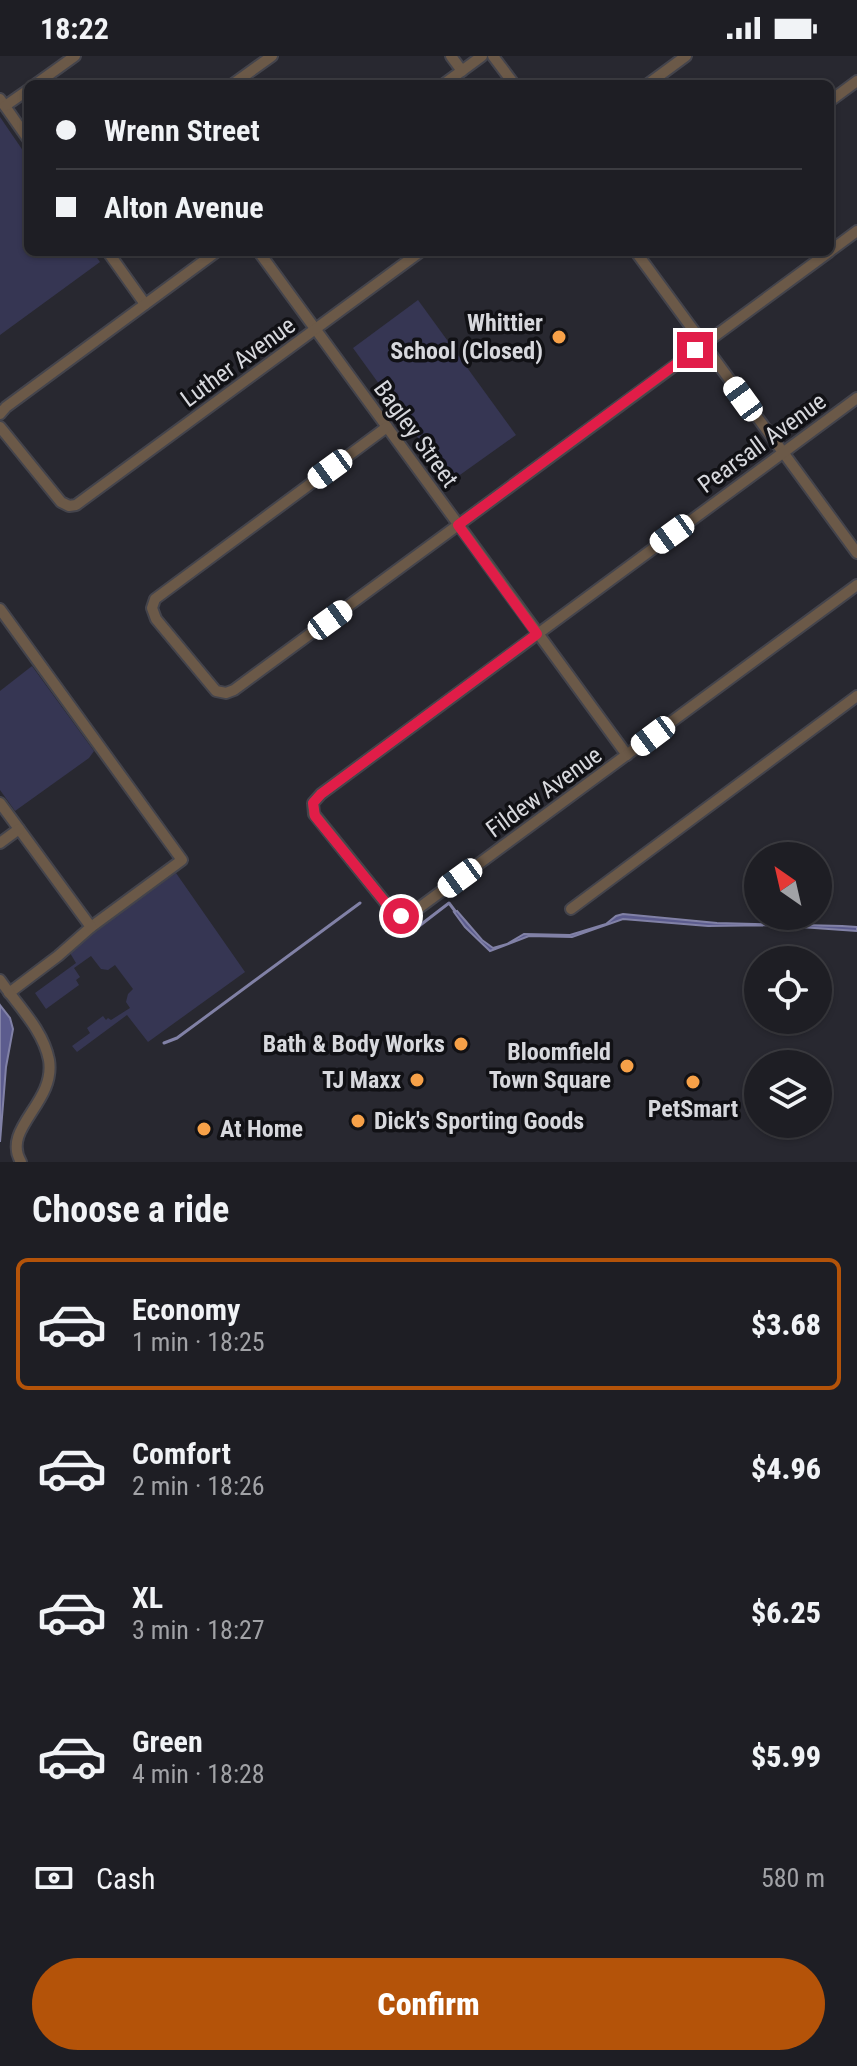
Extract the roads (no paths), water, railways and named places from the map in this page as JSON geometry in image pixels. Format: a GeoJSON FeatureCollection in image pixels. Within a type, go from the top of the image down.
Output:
{"type":"FeatureCollection","features":[{"type":"Feature","properties":{"kind":"street"},"geometry":{"type":"LineString","coordinates":[[42,80],[75,56]]}},
{"type":"Feature","properties":{"kind":"street"},"geometry":{"type":"LineString","coordinates":[[239,80],[272,56]]}},
{"type":"Feature","properties":{"kind":"street"},"geometry":{"type":"LineString","coordinates":[[451,56],[462,71]]}},
{"type":"Feature","properties":{"kind":"street"},"geometry":{"type":"LineString","coordinates":[[450,80],[482,56]]}},
{"type":"Feature","properties":{"kind":"street"},"geometry":{"type":"LineString","coordinates":[[493,56],[511,80]]}},
{"type":"Feature","properties":{"kind":"street"},"geometry":{"type":"LineString","coordinates":[[653,80],[686,56]]}},
{"type":"Feature","properties":{"kind":"street"},"geometry":{"type":"LineString","coordinates":[[834,98],[857,81]]}},
{"type":"Feature","properties":{"kind":"street"},"geometry":{"type":"LineString","coordinates":[[24,92],[2,103],[24,133]]}},
{"type":"Feature","properties":{"kind":"street"},"geometry":{"type":"LineString","coordinates":[[834,248],[857,231]]}},
{"type":"Feature","properties":{"kind":"street"},"geometry":{"type":"LineString","coordinates":[[111,256],[145,304]]}},
{"type":"Feature","properties":{"kind":"street"},"geometry":{"type":"LineString","coordinates":[[0,414],[211,256]]}},
{"type":"Feature","properties":{"kind":"street","name":"Bagley Street"},"geometry":{"type":"LineString","coordinates":[[262,256],[627,755]]}},
{"type":"Feature","properties":{"kind":"street","name":"Luther Avenue"},"geometry":{"type":"LineString","coordinates":[[0,427],[61,502],[72,507],[415,256]]}},
{"type":"Feature","properties":{"kind":"street"},"geometry":{"type":"LineString","coordinates":[[639,256],[857,553]]}},
{"type":"Feature","properties":{"kind":"street"},"geometry":{"type":"LineString","coordinates":[[387,427],[158,595],[154,601],[156,619],[213,688],[226,693],[234,690],[824,256]]}},
{"type":"Feature","properties":{"kind":"street","name":"Pearsall Avenue"},"geometry":{"type":"LineString","coordinates":[[408,916],[393,912],[313,811],[317,797],[857,398]]}},
{"type":"Feature","properties":{"kind":"street","name":"Fildew Avenue"},"geometry":{"type":"LineString","coordinates":[[408,916],[857,585]]}},
{"type":"Feature","properties":{"kind":"street"},"geometry":{"type":"LineString","coordinates":[[0,609],[182,860],[9,993]]}},
{"type":"Feature","properties":{"kind":"street"},"geometry":{"type":"LineString","coordinates":[[571,909],[857,696]]}},
{"type":"Feature","properties":{"kind":"street"},"geometry":{"type":"LineString","coordinates":[[0,803],[91,927]]}},
{"type":"Feature","properties":{"kind":"street"},"geometry":{"type":"LineString","coordinates":[[0,843],[19,829]]}},
{"type":"Feature","properties":{"kind":"street"},"geometry":{"type":"LineString","coordinates":[[0,980],[42,1040],[49,1061],[48,1082],[43,1097],[15,1142],[21,1162]]}},
{"type":"Feature","properties":{"kind":"waterway"},"geometry":{"type":"LineString","coordinates":[[164,1043],[177,1038],[360,903]]}},
{"type":"Feature","properties":{"kind":"waterway"},"geometry":{"type":"LineString","coordinates":[[410,933],[449,903],[455,911]]}},
{"type":"Feature","properties":{"kind":"place","name":"Whittier School (Closed)"},"geometry":{"type":"Point","coordinates":[559,337]}},
{"type":"Feature","properties":{"kind":"place","name":"Bath & Body Works"},"geometry":{"type":"Point","coordinates":[461,1044]}},
{"type":"Feature","properties":{"kind":"place","name":"Bloomfield Town Square"},"geometry":{"type":"Point","coordinates":[627,1066]}},
{"type":"Feature","properties":{"kind":"place","name":"TJ Maxx"},"geometry":{"type":"Point","coordinates":[417,1080]}},
{"type":"Feature","properties":{"kind":"place","name":"PetSmart"},"geometry":{"type":"Point","coordinates":[693,1082]}},
{"type":"Feature","properties":{"kind":"place","name":"Dick's Sporting Goods"},"geometry":{"type":"Point","coordinates":[358,1121]}},
{"type":"Feature","properties":{"kind":"place","name":"At Home"},"geometry":{"type":"Point","coordinates":[204,1129]}}]}
